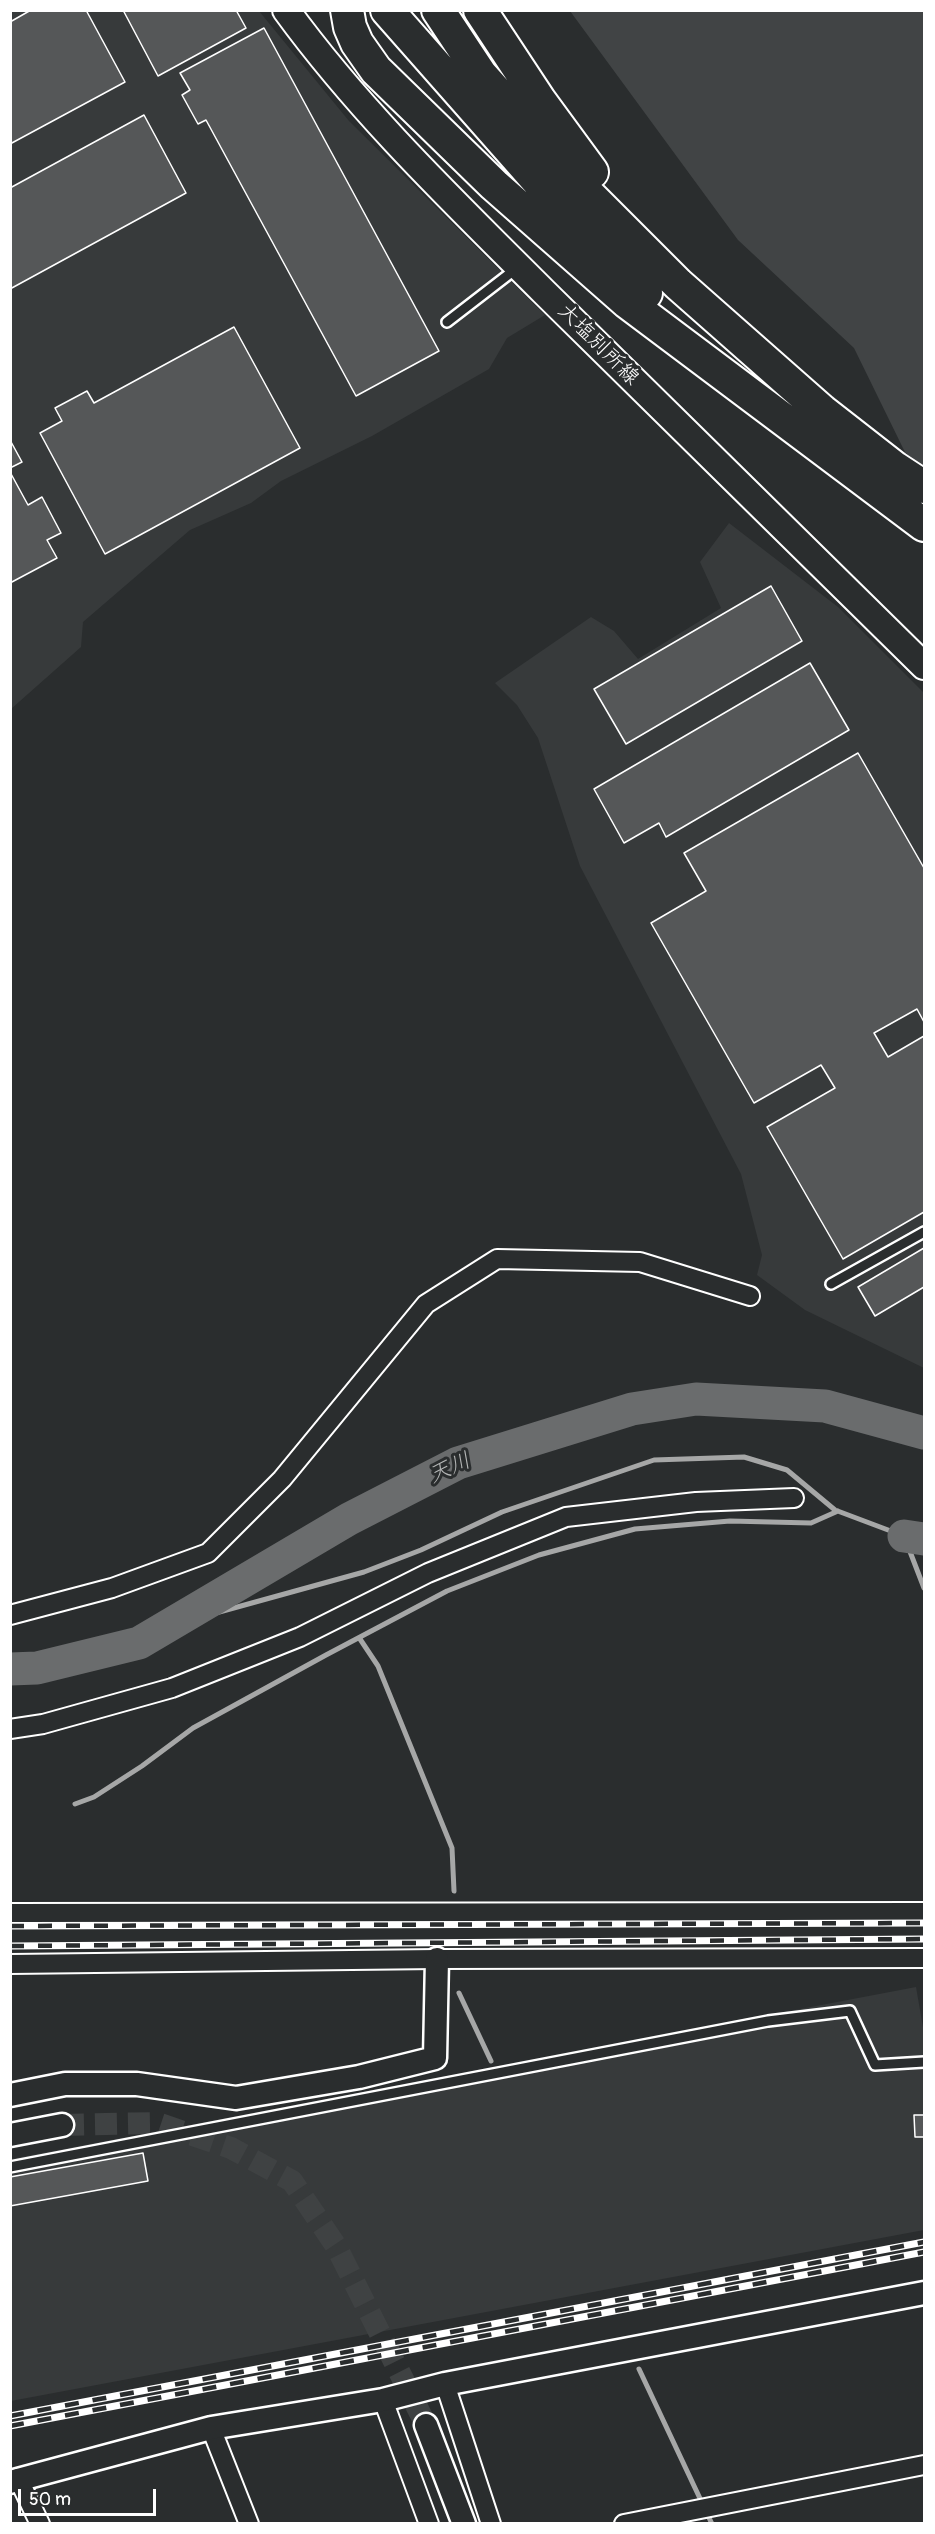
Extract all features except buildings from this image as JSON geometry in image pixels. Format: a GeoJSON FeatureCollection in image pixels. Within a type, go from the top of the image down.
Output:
{"type":"FeatureCollection","features":[{"type":"Feature","properties":{"kind":"highway"},"geometry":{"type":"LineString","coordinates":[[347,10],[357,43],[376,70],[494,185],[627,302],[812,421],[924,487]]}},
{"type":"Feature","properties":{"kind":"highway"},"geometry":{"type":"LineString","coordinates":[[387,10],[471,84]]}},
{"type":"Feature","properties":{"kind":"highway"},"geometry":{"type":"LineString","coordinates":[[400,10],[471,84]]}},
{"type":"Feature","properties":{"kind":"highway"},"geometry":{"type":"LineString","coordinates":[[426,10],[471,84],[559,205],[659,306],[812,421]]}},
{"type":"Feature","properties":{"kind":"highway"},"geometry":{"type":"LineString","coordinates":[[438,10],[471,84]]}},
{"type":"Feature","properties":{"kind":"highway"},"geometry":{"type":"LineString","coordinates":[[480,10],[570,143],[640,229],[812,421],[924,525]]}},
{"type":"Feature","properties":{"kind":"main road","name":"大塩別所線"},"geometry":{"type":"LineString","coordinates":[[286,10],[309,42],[361,103],[518,266],[924,666]]}},
{"type":"Feature","properties":{"kind":"street"},"geometry":{"type":"LineString","coordinates":[[10,1616],[112,1588],[208,1552],[282,1479],[426,1304],[497,1259],[640,1262],[750,1296]]}},
{"type":"Feature","properties":{"kind":"street"},"geometry":{"type":"LineString","coordinates":[[10,1729],[43,1724],[172,1688],[300,1637],[428,1573],[566,1517],[696,1502],[794,1498]]}},
{"type":"Feature","properties":{"kind":"street"},"geometry":{"type":"LineString","coordinates":[[10,1913],[924,1912]]}},
{"type":"Feature","properties":{"kind":"street"},"geometry":{"type":"LineString","coordinates":[[10,1964],[437,1959],[924,1958]]}},
{"type":"Feature","properties":{"kind":"street"},"geometry":{"type":"LineString","coordinates":[[10,2095],[65,2084],[137,2084],[236,2098],[359,2077],[435,2058],[437,1959]]}},
{"type":"Feature","properties":{"kind":"street"},"geometry":{"type":"LineString","coordinates":[[10,2135],[62,2125]]}},
{"type":"Feature","properties":{"kind":"street"},"geometry":{"type":"LineString","coordinates":[[40,2523],[14,2480],[212,2428],[383,2400],[445,2384],[924,2293]]}},
{"type":"Feature","properties":{"kind":"street"},"geometry":{"type":"LineString","coordinates":[[445,2384],[491,2523]]}},
{"type":"Feature","properties":{"kind":"street"},"geometry":{"type":"LineString","coordinates":[[383,2400],[429,2523]]}},
{"type":"Feature","properties":{"kind":"street"},"geometry":{"type":"LineString","coordinates":[[426,2425],[464,2523]]}},
{"type":"Feature","properties":{"kind":"street"},"geometry":{"type":"LineString","coordinates":[[212,2428],[249,2523]]}},
{"type":"Feature","properties":{"kind":"street"},"geometry":{"type":"LineString","coordinates":[[624,2523],[699,2513],[924,2465]]}},
{"type":"Feature","properties":{"kind":"lane"},"geometry":{"type":"LineString","coordinates":[[447,322],[518,266]]}},
{"type":"Feature","properties":{"kind":"lane"},"geometry":{"type":"LineString","coordinates":[[831,1284],[924,1232]]}},
{"type":"Feature","properties":{"kind":"lane"},"geometry":{"type":"LineString","coordinates":[[10,2167],[779,2019],[850,2012],[875,2065],[924,2062]]}},
{"type":"Feature","properties":{"kind":"shaded area"},"geometry":{"type":"Polygon","coordinates":[[[11,11],[259,11],[349,121],[545,315],[507,338],[489,369],[372,436],[281,481],[251,503],[190,530],[83,622],[81,647],[11,709],[11,11]]]}},
{"type":"Feature","properties":{"kind":"shaded area"},"geometry":{"type":"Polygon","coordinates":[[[570,11],[924,11],[924,491],[854,348],[738,240],[570,11]]]}},
{"type":"Feature","properties":{"kind":"shaded area"},"geometry":{"type":"Polygon","coordinates":[[[729,523],[838,607],[924,693],[924,1368],[805,1310],[757,1275],[762,1255],[741,1174],[580,866],[538,738],[517,705],[495,683],[591,617],[614,631],[638,659],[721,608],[700,562],[729,523]]]}},
{"type":"Feature","properties":{"kind":"shaded area"},"geometry":{"type":"Polygon","coordinates":[[[916,1987],[924,2033],[924,2230],[11,2401],[11,2159],[916,1987]]]}},
{"type":"Feature","properties":{"kind":"waterway","name":"天川"},"geometry":{"type":"LineString","coordinates":[[10,1669],[37,1668],[139,1643],[349,1519],[458,1463],[632,1409],[696,1399],[825,1406],[924,1433]]}},
{"type":"Feature","properties":{"kind":"waterway"},"geometry":{"type":"LineString","coordinates":[[165,1627],[364,1572],[421,1550],[502,1512],[654,1460],[744,1457],[787,1470],[835,1510],[904,1536],[924,1588]]}},
{"type":"Feature","properties":{"kind":"waterway"},"geometry":{"type":"LineString","coordinates":[[75,1804],[94,1797],[142,1766],[193,1728],[326,1655],[447,1591],[539,1555],[635,1529],[730,1521],[811,1523],[838,1511]]}},
{"type":"Feature","properties":{"kind":"waterway"},"geometry":{"type":"LineString","coordinates":[[904,1536],[924,1539]]}},
{"type":"Feature","properties":{"kind":"waterway"},"geometry":{"type":"LineString","coordinates":[[360,1639],[378,1666],[452,1848],[454,1891]]}},
{"type":"Feature","properties":{"kind":"waterway"},"geometry":{"type":"LineString","coordinates":[[459,1993],[491,2061]]}},
{"type":"Feature","properties":{"kind":"waterway"},"geometry":{"type":"LineString","coordinates":[[639,2369],[712,2524]]}},
{"type":"Feature","properties":{"kind":"tunnel"},"geometry":{"type":"LineString","coordinates":[[62,2125],[157,2123],[231,2148],[292,2181],[336,2246],[426,2425]]}},
{"type":"Feature","properties":{"kind":"railway"},"geometry":{"type":"LineString","coordinates":[[10,1926],[924,1923]]}},
{"type":"Feature","properties":{"kind":"railway"},"geometry":{"type":"LineString","coordinates":[[10,1946],[924,1939]]}},
{"type":"Feature","properties":{"kind":"railway"},"geometry":{"type":"LineString","coordinates":[[10,2416],[924,2242]]}},
{"type":"Feature","properties":{"kind":"railway"},"geometry":{"type":"LineString","coordinates":[[10,2426],[924,2252]]}}]}
